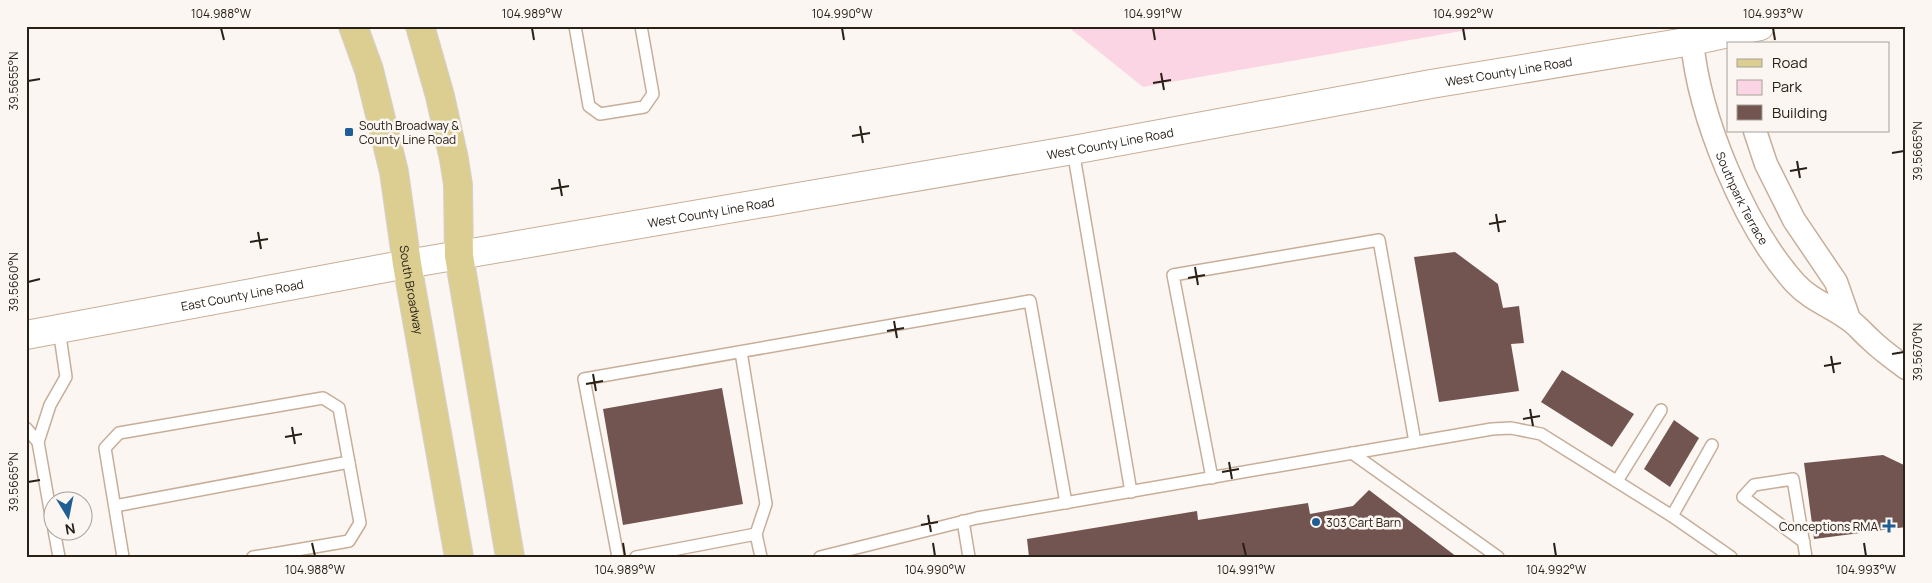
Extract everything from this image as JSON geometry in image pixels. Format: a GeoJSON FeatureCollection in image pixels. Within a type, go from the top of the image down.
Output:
{"type":"FeatureCollection","features":[{"type":"Feature","properties":{"kind":"main road","name":"South Broadway"},"geometry":{"type":"LineString","coordinates":[[353,26],[369,70],[394,172],[407,264],[459,557]]}},
{"type":"Feature","properties":{"kind":"main road"},"geometry":{"type":"LineString","coordinates":[[420,26],[442,104],[454,159],[458,185],[459,256],[510,557]]}},
{"type":"Feature","properties":{"kind":"main road","name":"West County Line Road"},"geometry":{"type":"LineString","coordinates":[[459,256],[1073,150],[1691,34],[1727,35],[1760,26]]}},
{"type":"Feature","properties":{"kind":"main road","name":"East County Line Road"},"geometry":{"type":"LineString","coordinates":[[26,335],[459,256]]}},
{"type":"Feature","properties":{"kind":"street","name":"Southpark Terrace"},"geometry":{"type":"LineString","coordinates":[[1691,34],[1704,100],[1722,154],[1744,205],[1762,235],[1794,282],[1811,298],[1849,319],[1906,368]]}},
{"type":"Feature","properties":{"kind":"street","name":"Southpark Terrace"},"geometry":{"type":"LineString","coordinates":[[1755,132],[1766,164],[1794,220],[1836,282],[1849,319]]}},
{"type":"Feature","properties":{"kind":"lane"},"geometry":{"type":"LineString","coordinates":[[575,26],[589,106],[600,114],[644,107],[653,94],[641,26]]}},
{"type":"Feature","properties":{"kind":"lane"},"geometry":{"type":"LineString","coordinates":[[1073,150],[1131,492]]}},
{"type":"Feature","properties":{"kind":"lane"},"geometry":{"type":"LineString","coordinates":[[1212,478],[1173,275],[1379,240],[1415,442]]}},
{"type":"Feature","properties":{"kind":"lane"},"geometry":{"type":"LineString","coordinates":[[618,557],[584,379],[1030,301],[1066,503]]}},
{"type":"Feature","properties":{"kind":"lane"},"geometry":{"type":"LineString","coordinates":[[47,490],[38,442],[50,405],[66,377],[59,329]]}},
{"type":"Feature","properties":{"kind":"lane"},"geometry":{"type":"LineString","coordinates":[[741,352],[766,504],[756,534],[761,557]]}},
{"type":"Feature","properties":{"kind":"lane"},"geometry":{"type":"LineString","coordinates":[[124,557],[105,448],[119,433],[323,398],[339,408],[360,523],[349,541],[253,557]]}},
{"type":"Feature","properties":{"kind":"lane"},"geometry":{"type":"LineString","coordinates":[[1617,481],[1661,410]]}},
{"type":"Feature","properties":{"kind":"lane"},"geometry":{"type":"LineString","coordinates":[[26,428],[38,442]]}},
{"type":"Feature","properties":{"kind":"lane"},"geometry":{"type":"LineString","coordinates":[[820,557],[963,521],[1492,429],[1528,430],[1541,434],[1672,516],[1731,557]]}},
{"type":"Feature","properties":{"kind":"lane"},"geometry":{"type":"LineString","coordinates":[[1672,516],[1712,445]]}},
{"type":"Feature","properties":{"kind":"lane"},"geometry":{"type":"LineString","coordinates":[[1352,454],[1498,557]]}},
{"type":"Feature","properties":{"kind":"lane"},"geometry":{"type":"LineString","coordinates":[[115,506],[349,462]]}},
{"type":"Feature","properties":{"kind":"lane"},"geometry":{"type":"LineString","coordinates":[[1804,542],[1743,497],[1754,485],[1793,479],[1804,542],[1806,557]]}},
{"type":"Feature","properties":{"kind":"lane"},"geometry":{"type":"LineString","coordinates":[[963,521],[969,557]]}},
{"type":"Feature","properties":{"kind":"lane"},"geometry":{"type":"LineString","coordinates":[[636,557],[756,534]]}},
{"type":"Feature","properties":{"kind":"lane"},"geometry":{"type":"LineString","coordinates":[[56,540],[59,557]]}},
{"type":"Feature","properties":{"kind":"green space"},"geometry":{"type":"Polygon","coordinates":[[[1071,26],[1490,26],[1143,87],[1072,30],[1071,26]]]}},
{"type":"Feature","properties":{"kind":"building"},"geometry":{"type":"Polygon","coordinates":[[[1455,252],[1498,284],[1503,308],[1519,306],[1524,343],[1511,344],[1519,391],[1439,402],[1414,257],[1455,252]]]}},
{"type":"Feature","properties":{"kind":"building"},"geometry":{"type":"Polygon","coordinates":[[[1562,370],[1634,414],[1612,447],[1541,402],[1562,370]]]}},
{"type":"Feature","properties":{"kind":"building"},"geometry":{"type":"Polygon","coordinates":[[[722,388],[743,504],[623,525],[603,409],[722,388]]]}},
{"type":"Feature","properties":{"kind":"building"},"geometry":{"type":"Polygon","coordinates":[[[1674,420],[1699,438],[1670,487],[1644,469],[1674,420]]]}},
{"type":"Feature","properties":{"kind":"building"},"geometry":{"type":"Polygon","coordinates":[[[1883,455],[1906,466],[1906,527],[1814,539],[1804,463],[1883,455]]]}},
{"type":"Feature","properties":{"kind":"building","name":"303 Cart Barn"},"geometry":{"type":"Polygon","coordinates":[[[1369,490],[1457,557],[1029,557],[1027,539],[1197,511],[1198,520],[1308,503],[1310,514],[1353,506],[1369,490]]]}},
{"type":"Feature","properties":{"kind":"place","name":"South Broadway & County Line Road"},"geometry":{"type":"Point","coordinates":[349,132]}},
{"type":"Feature","properties":{"kind":"place","name":"303 Cart Barn"},"geometry":{"type":"Point","coordinates":[1316,522]}},
{"type":"Feature","properties":{"kind":"place","name":"Conceptions RMA"},"geometry":{"type":"Point","coordinates":[1889,526]}}]}
